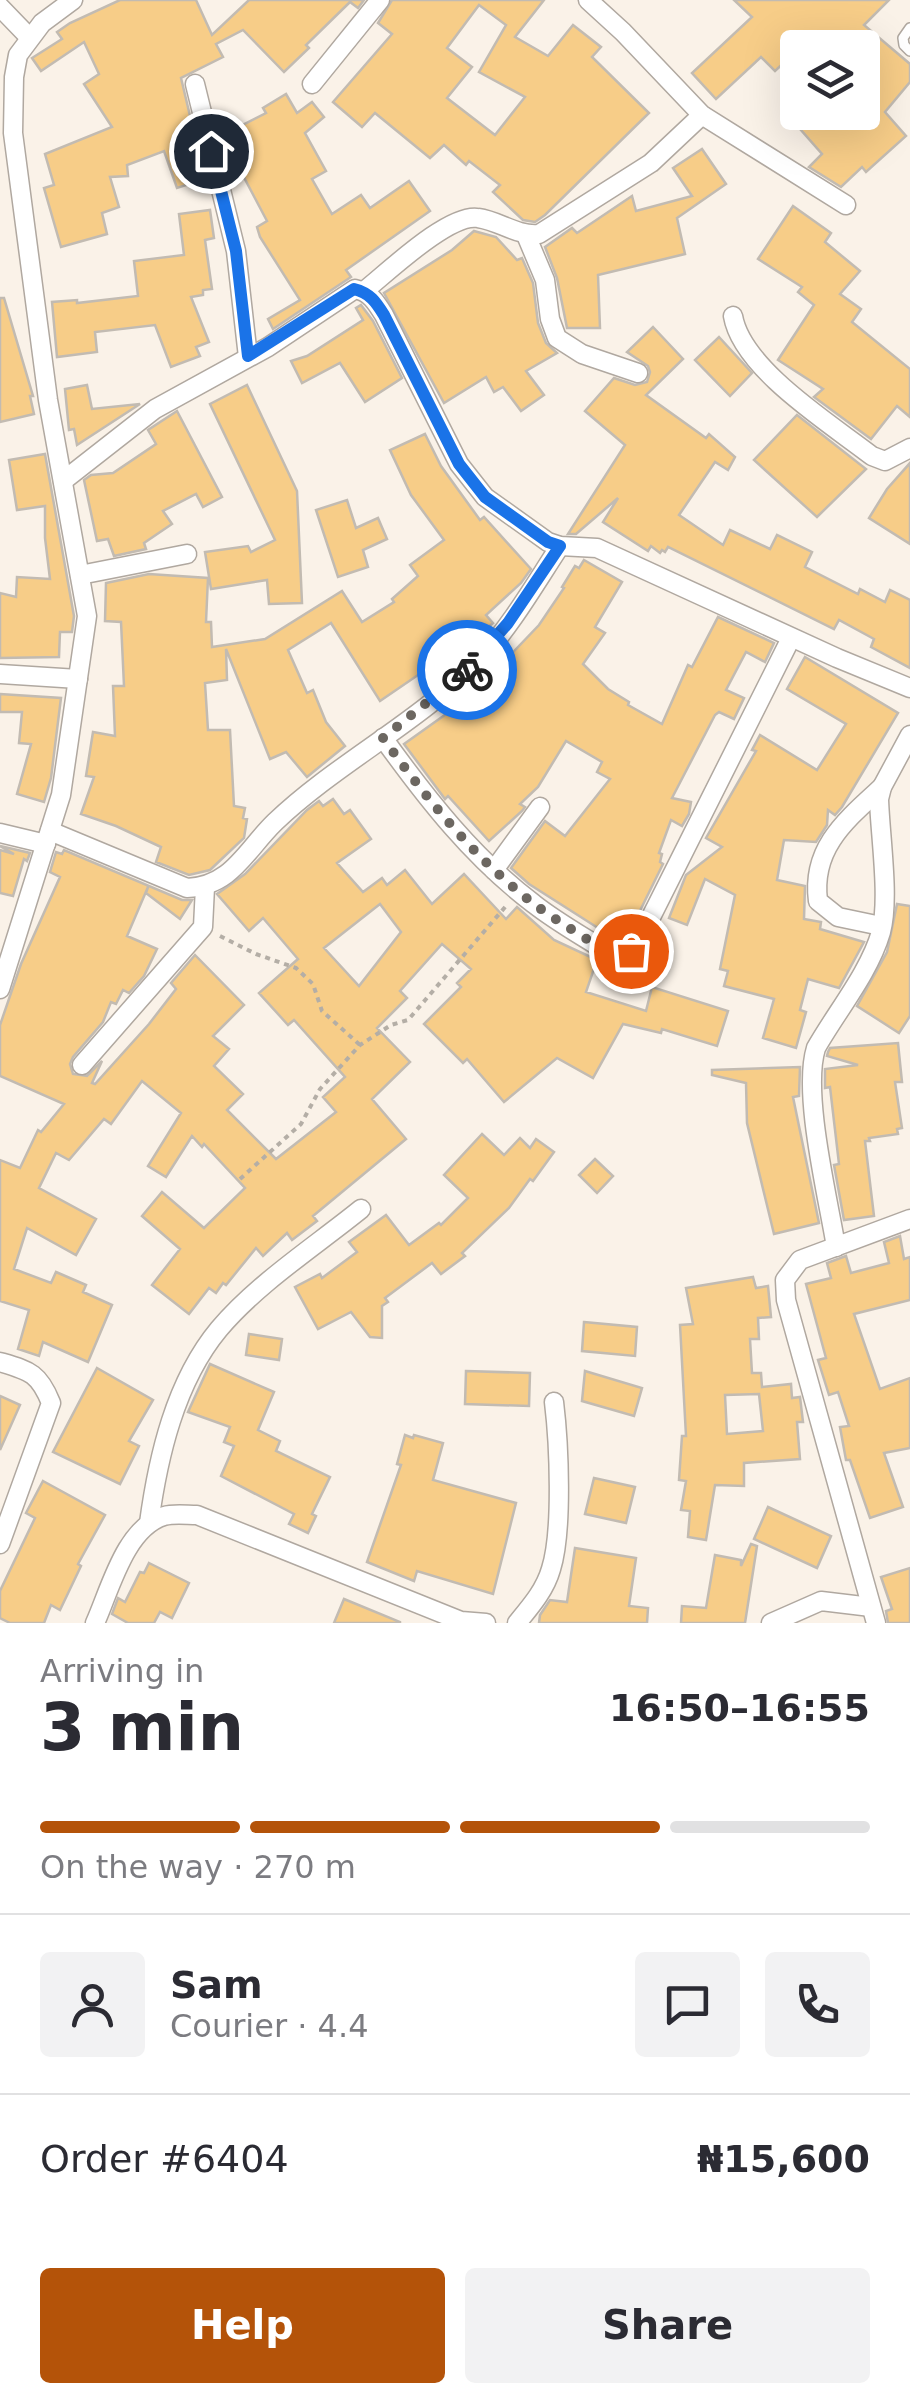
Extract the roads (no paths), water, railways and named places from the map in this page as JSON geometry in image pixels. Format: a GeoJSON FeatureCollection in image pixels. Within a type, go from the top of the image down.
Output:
{"type":"FeatureCollection","features":[{"type":"Feature","properties":{"kind":"street"},"geometry":{"type":"LineString","coordinates":[[0,988],[61,795],[87,616],[48,400],[13,133],[18,55],[42,23],[73,0]]}},
{"type":"Feature","properties":{"kind":"street"},"geometry":{"type":"LineString","coordinates":[[312,84],[380,0]]}},
{"type":"Feature","properties":{"kind":"street"},"geometry":{"type":"LineString","coordinates":[[588,0],[702,115],[846,205]]}},
{"type":"Feature","properties":{"kind":"street"},"geometry":{"type":"LineString","coordinates":[[0,7],[29,37]]}},
{"type":"Feature","properties":{"kind":"street"},"geometry":{"type":"LineString","coordinates":[[195,84],[236,251],[248,356]]}},
{"type":"Feature","properties":{"kind":"street"},"geometry":{"type":"LineString","coordinates":[[364,291],[438,233],[475,216],[526,235],[539,234],[651,163],[702,115]]}},
{"type":"Feature","properties":{"kind":"street"},"geometry":{"type":"LineString","coordinates":[[526,235],[545,280],[550,319],[557,338],[582,354],[638,373]]}},
{"type":"Feature","properties":{"kind":"street"},"geometry":{"type":"LineString","coordinates":[[62,481],[156,409],[354,289],[364,291],[374,298],[384,315],[459,464],[485,497],[548,542],[597,548],[910,688]]}},
{"type":"Feature","properties":{"kind":"street"},"geometry":{"type":"LineString","coordinates":[[734,316],[735,326],[753,356],[783,386],[872,456],[885,461],[910,448]]}},
{"type":"Feature","properties":{"kind":"street"},"geometry":{"type":"LineString","coordinates":[[0,833],[48,838],[188,888],[222,881],[276,821],[480,659],[560,546]]}},
{"type":"Feature","properties":{"kind":"street"},"geometry":{"type":"LineString","coordinates":[[80,575],[187,554]]}},
{"type":"Feature","properties":{"kind":"street"},"geometry":{"type":"LineString","coordinates":[[383,738],[432,805],[494,870],[612,955],[624,956],[631,951],[672,878],[792,638]]}},
{"type":"Feature","properties":{"kind":"street"},"geometry":{"type":"LineString","coordinates":[[0,674],[78,679]]}},
{"type":"Feature","properties":{"kind":"street"},"geometry":{"type":"LineString","coordinates":[[836,1246],[811,1088],[812,1060],[825,1030],[869,959],[881,926],[879,799],[910,735]]}},
{"type":"Feature","properties":{"kind":"street"},"geometry":{"type":"LineString","coordinates":[[881,926],[838,917],[818,900],[815,879],[818,865],[842,826],[882,786]]}},
{"type":"Feature","properties":{"kind":"street"},"geometry":{"type":"LineString","coordinates":[[494,870],[540,807]]}},
{"type":"Feature","properties":{"kind":"street"},"geometry":{"type":"LineString","coordinates":[[82,1065],[203,928],[205,887]]}},
{"type":"Feature","properties":{"kind":"street"},"geometry":{"type":"LineString","coordinates":[[149,1523],[156,1476],[181,1392],[218,1330],[245,1303],[361,1209]]}},
{"type":"Feature","properties":{"kind":"street"},"geometry":{"type":"LineString","coordinates":[[873,1615],[786,1300],[785,1280],[800,1260],[910,1219]]}},
{"type":"Feature","properties":{"kind":"street"},"geometry":{"type":"LineString","coordinates":[[0,1362],[28,1371],[42,1382],[50,1404],[0,1544]]}},
{"type":"Feature","properties":{"kind":"street"},"geometry":{"type":"LineString","coordinates":[[517,1623],[539,1596],[552,1569],[558,1440],[554,1402]]}},
{"type":"Feature","properties":{"kind":"street"},"geometry":{"type":"LineString","coordinates":[[95,1623],[132,1543],[149,1523],[167,1514],[197,1516],[461,1621],[486,1623]]}},
{"type":"Feature","properties":{"kind":"street"},"geometry":{"type":"LineString","coordinates":[[771,1623],[820,1601],[873,1615]]}},
{"type":"Feature","properties":{"kind":"lane"},"geometry":{"type":"LineString","coordinates":[[910,28],[903,38],[910,51]]}}]}
